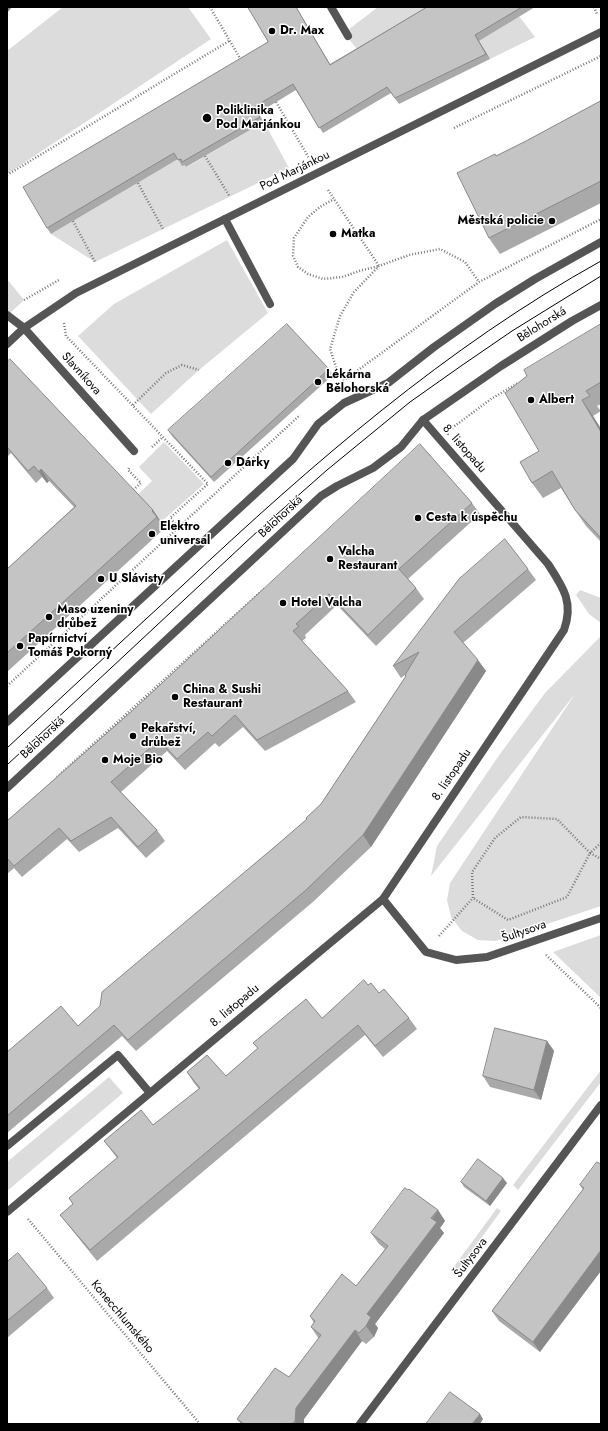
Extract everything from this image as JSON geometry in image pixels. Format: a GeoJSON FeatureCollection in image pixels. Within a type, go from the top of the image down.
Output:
{"type":"FeatureCollection","features":[{"type":"Feature","properties":{"kind":"street"},"geometry":{"type":"LineString","coordinates":[[331,7],[348,36]]}},
{"type":"Feature","properties":{"kind":"street","name":"Pod Marjánkou"},"geometry":{"type":"LineString","coordinates":[[7,344],[24,328],[76,293],[601,32]]}},
{"type":"Feature","properties":{"kind":"street"},"geometry":{"type":"LineString","coordinates":[[225,219],[270,304]]}},
{"type":"Feature","properties":{"kind":"street"},"geometry":{"type":"LineString","coordinates":[[7,722],[293,459],[318,424],[344,403],[388,383],[495,304],[535,279],[601,242]]}},
{"type":"Feature","properties":{"kind":"street","name":"Bělohorská"},"geometry":{"type":"LineString","coordinates":[[7,788],[322,496],[337,486],[358,477],[378,464],[401,447],[423,420],[501,366],[572,321],[601,305]]}},
{"type":"Feature","properties":{"kind":"street","name":"Slavníkova"},"geometry":{"type":"LineString","coordinates":[[7,315],[24,328],[134,451]]}},
{"type":"Feature","properties":{"kind":"street","name":"8. listopadu"},"geometry":{"type":"LineString","coordinates":[[7,1212],[382,899],[564,630],[568,618],[568,604],[561,585],[548,564],[423,420]]}},
{"type":"Feature","properties":{"kind":"street"},"geometry":{"type":"LineString","coordinates":[[382,899],[426,952]]}},
{"type":"Feature","properties":{"kind":"street","name":"Šultysova"},"geometry":{"type":"LineString","coordinates":[[426,952],[456,960],[487,957],[601,918]]}},
{"type":"Feature","properties":{"kind":"street"},"geometry":{"type":"LineString","coordinates":[[7,1146],[118,1055],[150,1093]]}},
{"type":"Feature","properties":{"kind":"street","name":"Šultysova"},"geometry":{"type":"LineString","coordinates":[[360,1424],[601,1106]]}},
{"type":"Feature","properties":{"kind":"path"},"geometry":{"type":"LineString","coordinates":[[210,7],[243,65]]}},
{"type":"Feature","properties":{"kind":"path"},"geometry":{"type":"LineString","coordinates":[[594,7],[598,14]]}},
{"type":"Feature","properties":{"kind":"path"},"geometry":{"type":"LineString","coordinates":[[7,175],[230,41]]}},
{"type":"Feature","properties":{"kind":"path"},"geometry":{"type":"LineString","coordinates":[[450,130],[601,56]]}},
{"type":"Feature","properties":{"kind":"path"},"geometry":{"type":"LineString","coordinates":[[276,102],[309,158]]}},
{"type":"Feature","properties":{"kind":"path"},"geometry":{"type":"LineString","coordinates":[[205,156],[230,197]]}},
{"type":"Feature","properties":{"kind":"path"},"geometry":{"type":"LineString","coordinates":[[138,183],[163,229]]}},
{"type":"Feature","properties":{"kind":"path"},"geometry":{"type":"LineString","coordinates":[[321,193],[328,190],[378,266]]}},
{"type":"Feature","properties":{"kind":"path"},"geometry":{"type":"LineString","coordinates":[[334,199],[320,207],[308,217],[294,238],[293,256],[298,267],[308,274],[324,279],[342,277],[409,255],[440,249],[465,262],[479,282]]}},
{"type":"Feature","properties":{"kind":"path"},"geometry":{"type":"LineString","coordinates":[[73,221],[95,262]]}},
{"type":"Feature","properties":{"kind":"path"},"geometry":{"type":"LineString","coordinates":[[344,380],[338,373],[330,349],[340,316],[354,292],[378,266]]}},
{"type":"Feature","properties":{"kind":"path"},"geometry":{"type":"LineString","coordinates":[[63,318],[66,336],[208,484],[170,518],[178,527]]}},
{"type":"Feature","properties":{"kind":"path"},"geometry":{"type":"LineString","coordinates":[[132,405],[166,373],[182,365],[199,370]]}},
{"type":"Feature","properties":{"kind":"path"},"geometry":{"type":"LineString","coordinates":[[452,428],[491,399],[519,383]]}},
{"type":"Feature","properties":{"kind":"path"},"geometry":{"type":"LineString","coordinates":[[54,780],[267,586]]}},
{"type":"Feature","properties":{"kind":"path"},"geometry":{"type":"LineString","coordinates":[[426,952],[473,898],[472,872],[495,838],[521,817],[557,819],[590,853],[601,859]]}},
{"type":"Feature","properties":{"kind":"path"},"geometry":{"type":"LineString","coordinates":[[473,898],[508,920],[567,897],[590,853],[601,843]]}},
{"type":"Feature","properties":{"kind":"path"},"geometry":{"type":"LineString","coordinates":[[552,961],[601,1008]]}},
{"type":"Feature","properties":{"kind":"path","name":"Konecchlumského"},"geometry":{"type":"LineString","coordinates":[[29,1221],[200,1424]]}},
{"type":"Feature","properties":{"kind":"shaded area"},"geometry":{"type":"Polygon","coordinates":[[[63,7],[188,7],[211,39],[7,174],[7,51],[63,7]]]}},
{"type":"Feature","properties":{"kind":"shaded area"},"geometry":{"type":"Polygon","coordinates":[[[378,7],[441,7],[361,54],[344,33],[378,7]]]}},
{"type":"Feature","properties":{"kind":"shaded area"},"geometry":{"type":"Polygon","coordinates":[[[495,7],[512,7],[535,37],[490,59],[479,41],[505,25],[495,7]]]}},
{"type":"Feature","properties":{"kind":"shaded area"},"geometry":{"type":"Polygon","coordinates":[[[264,122],[289,168],[95,262],[51,234],[179,158],[187,167],[264,122]]]}},
{"type":"Feature","properties":{"kind":"shaded area"},"geometry":{"type":"Polygon","coordinates":[[[227,240],[268,313],[199,370],[151,414],[78,336],[114,304],[227,240]]]}},
{"type":"Feature","properties":{"kind":"shaded area"},"geometry":{"type":"Polygon","coordinates":[[[7,279],[24,300],[8,315],[7,315],[7,279]]]}},
{"type":"Feature","properties":{"kind":"shaded area"},"geometry":{"type":"Polygon","coordinates":[[[164,442],[204,484],[161,522],[136,496],[152,481],[139,467],[164,442]]]}},
{"type":"Feature","properties":{"kind":"shaded area"},"geometry":{"type":"Polygon","coordinates":[[[580,590],[601,598],[601,623],[589,614],[576,595],[580,590]]]}},
{"type":"Feature","properties":{"kind":"shaded area"},"geometry":{"type":"Polygon","coordinates":[[[601,636],[601,906],[496,941],[478,940],[462,931],[451,917],[447,900],[450,883],[575,694],[431,876],[437,846],[500,754],[545,693],[601,636]]]}},
{"type":"Feature","properties":{"kind":"shaded area"},"geometry":{"type":"Polygon","coordinates":[[[601,935],[601,998],[553,952],[601,935]]]}},
{"type":"Feature","properties":{"kind":"shaded area"},"geometry":{"type":"Polygon","coordinates":[[[601,1070],[601,1082],[518,1190],[513,1185],[601,1070]]]}},
{"type":"Feature","properties":{"kind":"shaded area"},"geometry":{"type":"Polygon","coordinates":[[[109,1077],[123,1093],[7,1191],[7,1162],[109,1077]]]}},
{"type":"Feature","properties":{"kind":"shaded area"},"geometry":{"type":"Polygon","coordinates":[[[497,1208],[501,1211],[457,1271],[453,1268],[497,1208]]]}},
{"type":"Feature","properties":{"kind":"building","name":"Poliklinika Pod Marjánkou"},"geometry":{"type":"Polygon","coordinates":[[[248,7],[296,7],[330,65],[427,7],[522,7],[475,35],[486,54],[395,98],[387,87],[319,128],[293,84],[254,107],[260,117],[182,162],[181,159],[178,160],[174,153],[47,228],[23,187],[268,42],[248,7]]]}},
{"type":"Feature","properties":{"kind":"building"},"geometry":{"type":"Polygon","coordinates":[[[601,101],[601,181],[489,238],[457,173],[495,154],[496,156],[526,141],[601,101]]]}},
{"type":"Feature","properties":{"kind":"building"},"geometry":{"type":"Polygon","coordinates":[[[287,324],[329,369],[211,477],[168,430],[287,324]]]}},
{"type":"Feature","properties":{"kind":"building"},"geometry":{"type":"Polygon","coordinates":[[[601,324],[601,382],[586,391],[590,396],[582,400],[601,432],[601,538],[575,510],[552,471],[532,483],[520,462],[539,451],[505,393],[527,376],[524,370],[601,324]]]}},
{"type":"Feature","properties":{"kind":"building"},"geometry":{"type":"Polygon","coordinates":[[[10,359],[153,510],[152,511],[157,517],[7,653],[7,569],[76,506],[41,469],[39,472],[34,466],[28,471],[7,447],[7,362],[10,359]]]}},
{"type":"Feature","properties":{"kind":"building"},"geometry":{"type":"Polygon","coordinates":[[[420,444],[472,503],[399,569],[416,588],[368,635],[329,594],[296,624],[299,626],[293,631],[348,691],[257,740],[235,715],[212,736],[208,732],[177,759],[159,740],[111,782],[157,830],[138,847],[111,817],[71,841],[59,828],[14,866],[7,858],[7,821],[132,711],[420,444]]]}},
{"type":"Feature","properties":{"kind":"building"},"geometry":{"type":"Polygon","coordinates":[[[505,539],[528,569],[454,632],[478,660],[363,835],[306,890],[128,1040],[114,1025],[7,1116],[7,1052],[61,1006],[78,1026],[100,1006],[102,992],[307,819],[306,818],[321,804],[406,676],[405,675],[419,652],[393,666],[459,579],[505,539]]]}},
{"type":"Feature","properties":{"kind":"building"},"geometry":{"type":"Polygon","coordinates":[[[364,980],[368,985],[371,983],[379,993],[384,989],[409,1018],[375,1046],[358,1025],[90,1250],[60,1215],[73,1204],[69,1198],[118,1157],[104,1141],[141,1110],[153,1125],[200,1088],[187,1072],[207,1055],[226,1076],[258,1048],[253,1043],[306,999],[322,1018],[364,980]]]}},
{"type":"Feature","properties":{"kind":"building"},"geometry":{"type":"Polygon","coordinates":[[[495,1028],[547,1041],[534,1090],[483,1076],[495,1028]]]}},
{"type":"Feature","properties":{"kind":"building"},"geometry":{"type":"Polygon","coordinates":[[[478,1159],[503,1178],[486,1201],[461,1182],[478,1159]]]}},
{"type":"Feature","properties":{"kind":"building"},"geometry":{"type":"Polygon","coordinates":[[[597,1162],[601,1164],[601,1250],[533,1342],[492,1311],[584,1188],[580,1185],[597,1162]]]}},
{"type":"Feature","properties":{"kind":"building"},"geometry":{"type":"Polygon","coordinates":[[[405,1188],[408,1190],[409,1189],[438,1210],[431,1218],[437,1222],[367,1314],[371,1317],[366,1326],[359,1333],[355,1330],[296,1408],[295,1422],[291,1424],[244,1424],[237,1419],[275,1368],[289,1377],[321,1335],[311,1327],[315,1321],[310,1316],[342,1274],[356,1286],[388,1246],[371,1233],[405,1188]]]}},
{"type":"Feature","properties":{"kind":"building"},"geometry":{"type":"Polygon","coordinates":[[[18,1253],[47,1288],[7,1321],[7,1262],[18,1253]]]}},
{"type":"Feature","properties":{"kind":"building"},"geometry":{"type":"Polygon","coordinates":[[[450,1392],[480,1414],[472,1424],[426,1424],[450,1392]]]}},
{"type":"Feature","properties":{"kind":"tram line"},"geometry":{"type":"LineString","coordinates":[[7,748],[281,495],[382,410],[435,369],[488,331],[601,261]]}},
{"type":"Feature","properties":{"kind":"tram line"},"geometry":{"type":"LineString","coordinates":[[7,765],[259,530],[327,470],[410,402],[512,331],[601,276]]}},
{"type":"Feature","properties":{"kind":"place","name":"Dr. Max"},"geometry":{"type":"Point","coordinates":[272,31]}},
{"type":"Feature","properties":{"kind":"place","name":"Poliklinika Pod Marjánkou"},"geometry":{"type":"Point","coordinates":[207,118]}},
{"type":"Feature","properties":{"kind":"place","name":"Městská policie"},"geometry":{"type":"Point","coordinates":[552,221]}},
{"type":"Feature","properties":{"kind":"place","name":"Matka"},"geometry":{"type":"Point","coordinates":[333,234]}},
{"type":"Feature","properties":{"kind":"place","name":"Lékárna Bělohorská"},"geometry":{"type":"Point","coordinates":[318,382]}},
{"type":"Feature","properties":{"kind":"place","name":"Albert"},"geometry":{"type":"Point","coordinates":[531,400]}},
{"type":"Feature","properties":{"kind":"place","name":"Dárky"},"geometry":{"type":"Point","coordinates":[228,463]}},
{"type":"Feature","properties":{"kind":"place","name":"Cesta k úspěchu"},"geometry":{"type":"Point","coordinates":[418,518]}},
{"type":"Feature","properties":{"kind":"place","name":"Elektro universal"},"geometry":{"type":"Point","coordinates":[152,534]}},
{"type":"Feature","properties":{"kind":"place","name":"Valcha Restaurant"},"geometry":{"type":"Point","coordinates":[330,559]}},
{"type":"Feature","properties":{"kind":"place","name":"U Slávisty"},"geometry":{"type":"Point","coordinates":[101,579]}},
{"type":"Feature","properties":{"kind":"place","name":"Hotel Valcha"},"geometry":{"type":"Point","coordinates":[283,603]}},
{"type":"Feature","properties":{"kind":"place","name":"Maso uzeniny drůbež"},"geometry":{"type":"Point","coordinates":[49,617]}},
{"type":"Feature","properties":{"kind":"place","name":"Papírnictví Tomáš Pokorný"},"geometry":{"type":"Point","coordinates":[20,646]}},
{"type":"Feature","properties":{"kind":"place","name":"China & Sushi Restaurant"},"geometry":{"type":"Point","coordinates":[175,697]}},
{"type":"Feature","properties":{"kind":"place","name":"Pekařství, drůbež"},"geometry":{"type":"Point","coordinates":[133,736]}},
{"type":"Feature","properties":{"kind":"place","name":"Moje Bio"},"geometry":{"type":"Point","coordinates":[105,760]}}]}
